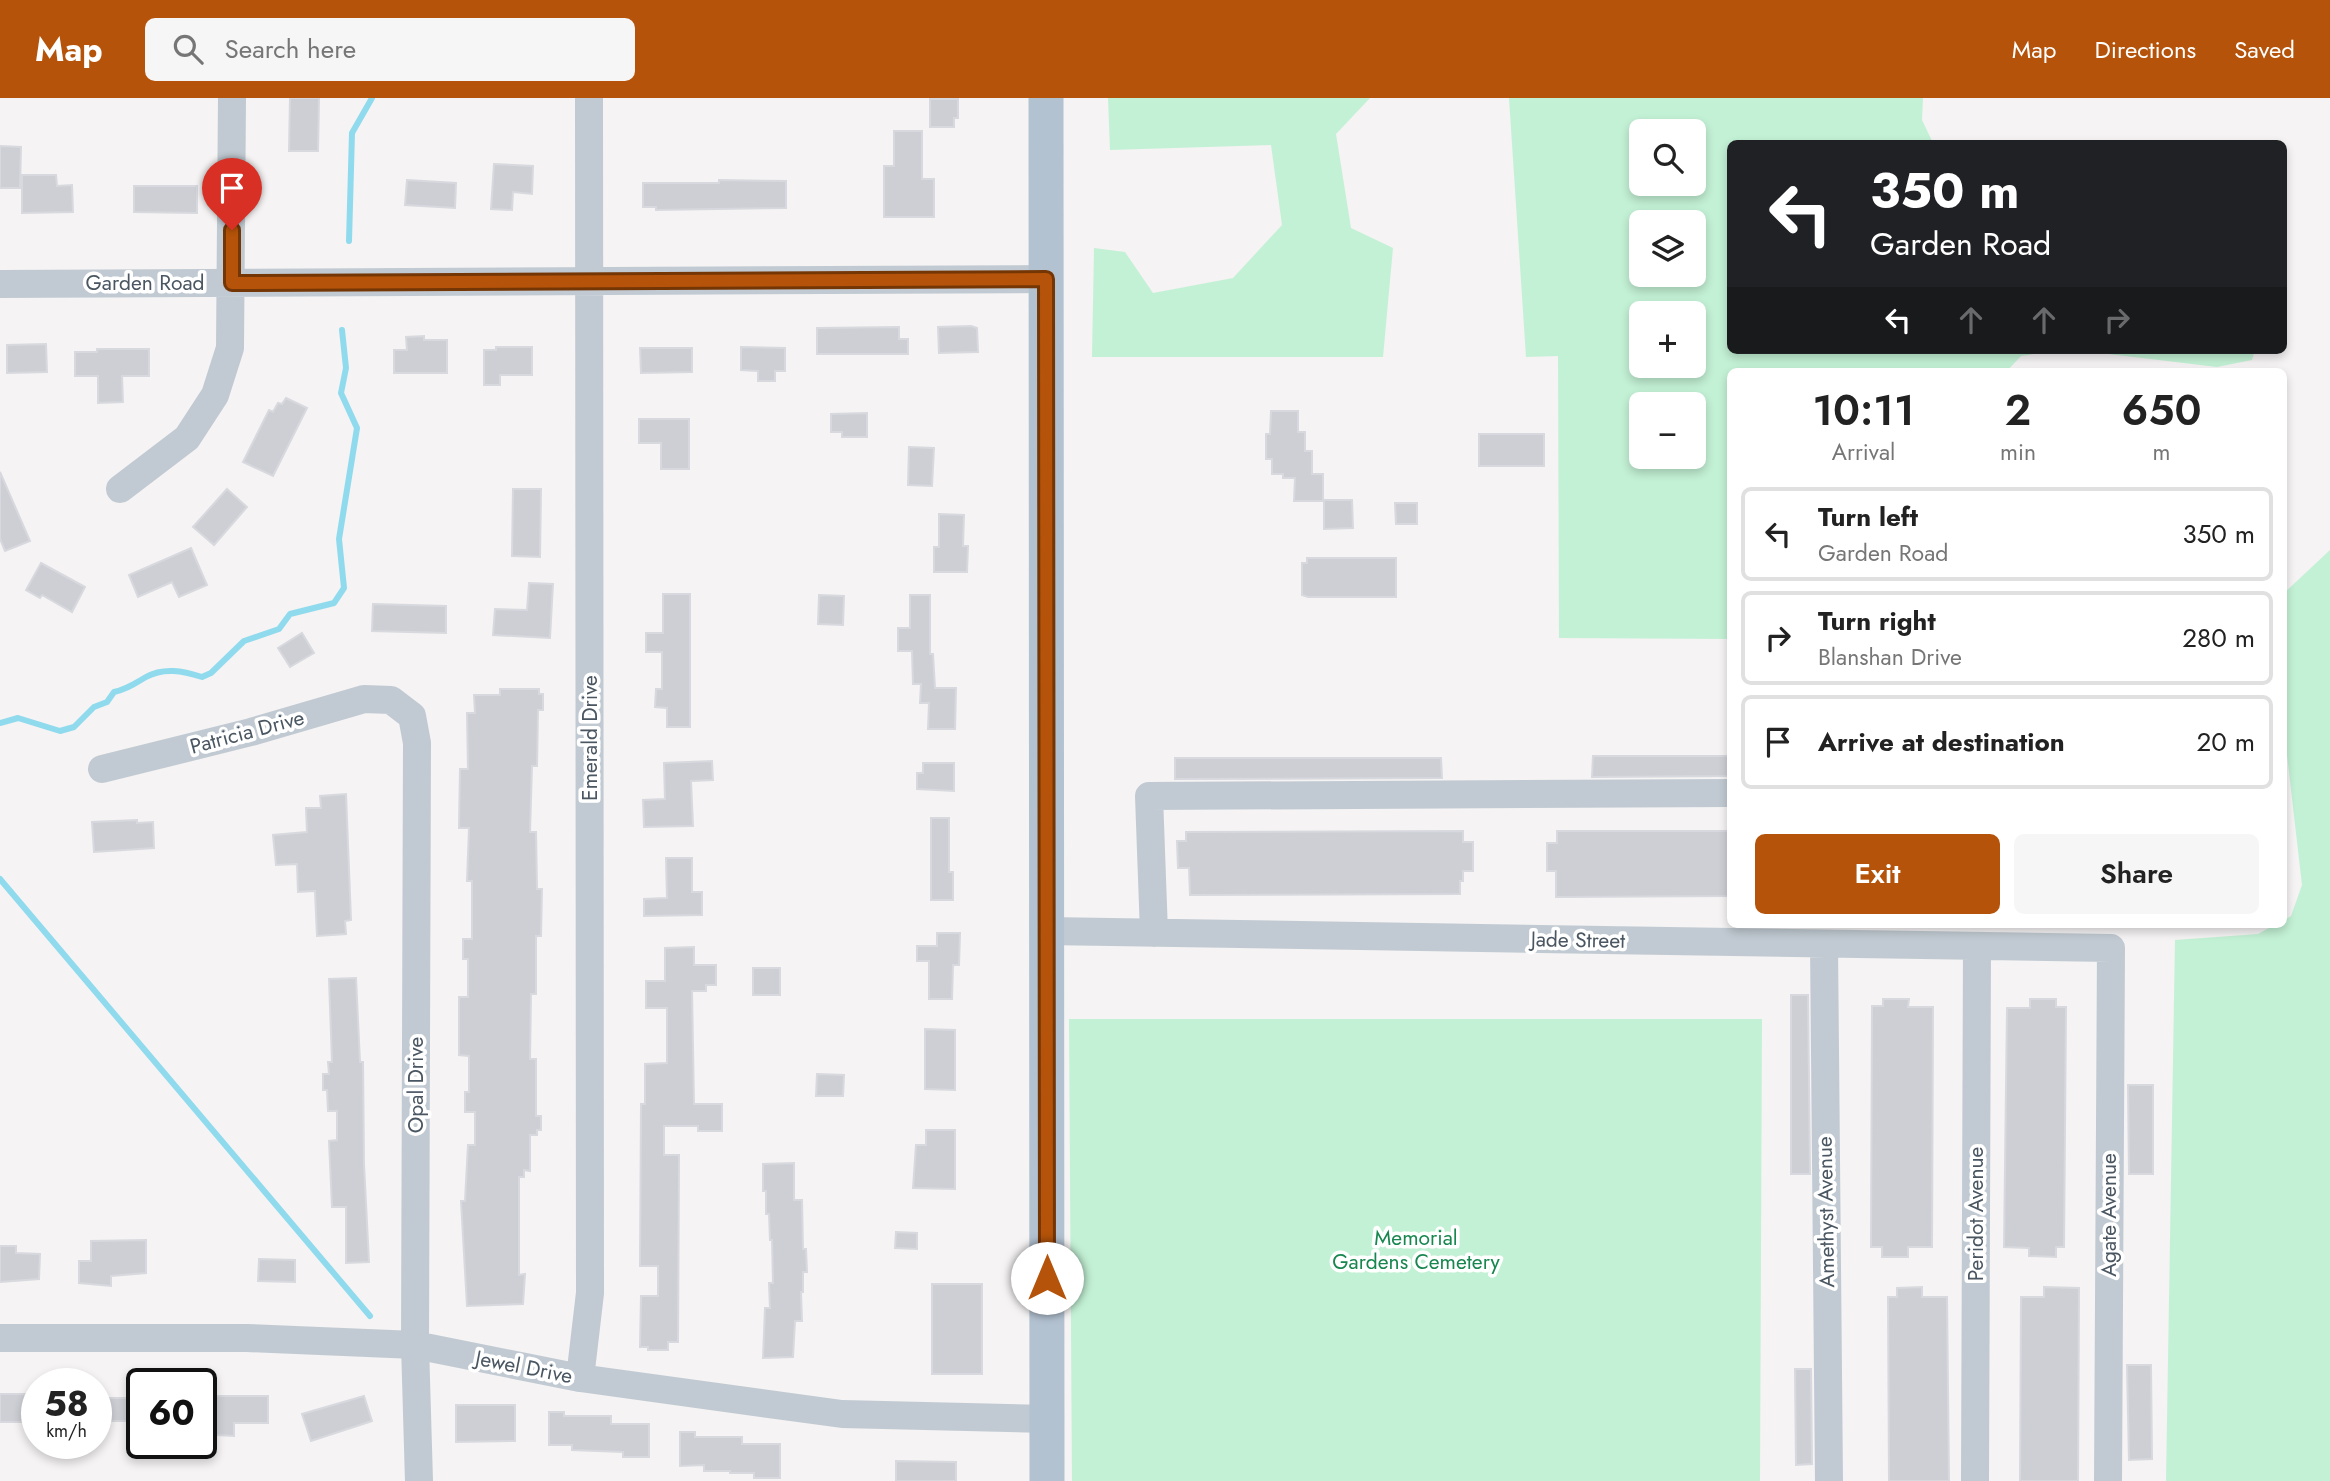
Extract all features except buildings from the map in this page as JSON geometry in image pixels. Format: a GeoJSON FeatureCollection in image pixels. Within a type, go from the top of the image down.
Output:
{"type":"FeatureCollection","features":[{"type":"Feature","properties":{"kind":"main road"},"geometry":{"type":"LineString","coordinates":[[1046,98],[1047,1481]]}},
{"type":"Feature","properties":{"kind":"street"},"geometry":{"type":"LineString","coordinates":[[120,489],[187,438],[215,396],[230,348],[232,98]]}},
{"type":"Feature","properties":{"kind":"street","name":"Emerald Drive"},"geometry":{"type":"LineString","coordinates":[[580,1378],[590,1293],[589,98]]}},
{"type":"Feature","properties":{"kind":"street","name":"Garden Road"},"geometry":{"type":"LineString","coordinates":[[0,284],[1046,279]]}},
{"type":"Feature","properties":{"kind":"street","name":"Patricia Drive"},"geometry":{"type":"LineString","coordinates":[[102,769],[251,732],[364,699],[391,700]]}},
{"type":"Feature","properties":{"kind":"street","name":"Opal Drive"},"geometry":{"type":"LineString","coordinates":[[391,700],[412,716],[417,743],[415,1345],[419,1481]]}},
{"type":"Feature","properties":{"kind":"street"},"geometry":{"type":"LineString","coordinates":[[1154,933],[1149,796],[1727,793]]}},
{"type":"Feature","properties":{"kind":"street","name":"Jade Street"},"geometry":{"type":"LineString","coordinates":[[1046,931],[1824,944],[1880,934],[1977,946],[2111,948]]}},
{"type":"Feature","properties":{"kind":"street","name":"Amethyst Avenue"},"geometry":{"type":"LineString","coordinates":[[1824,944],[1829,1481]]}},
{"type":"Feature","properties":{"kind":"street","name":"Peridot Avenue"},"geometry":{"type":"LineString","coordinates":[[1975,1481],[1977,946]]}},
{"type":"Feature","properties":{"kind":"street","name":"Agate Avenue"},"geometry":{"type":"LineString","coordinates":[[2108,1481],[2111,948]]}},
{"type":"Feature","properties":{"kind":"street","name":"Jewel Drive"},"geometry":{"type":"LineString","coordinates":[[0,1338],[247,1338],[415,1345],[580,1378],[842,1415],[1047,1419]]}},
{"type":"Feature","properties":{"kind":"green space"},"geometry":{"type":"Polygon","coordinates":[[[1108,98],[1370,98],[1336,134],[1351,228],[1393,248],[1383,357],[1092,357],[1094,248],[1125,252],[1153,293],[1233,278],[1282,225],[1271,145],[1110,150],[1108,98]]]}},
{"type":"Feature","properties":{"kind":"green space"},"geometry":{"type":"Polygon","coordinates":[[[1509,98],[1923,98],[1922,120],[1932,140],[1727,140],[1727,354],[2033,354],[2021,356],[2010,368],[1727,368],[1727,639],[1559,638],[1558,356],[1526,357],[1509,98]]]}},
{"type":"Feature","properties":{"kind":"green space"},"geometry":{"type":"Polygon","coordinates":[[[2108,354],[2254,354],[2252,360],[2217,367],[2108,354]]]}},
{"type":"Feature","properties":{"kind":"green space"},"geometry":{"type":"Polygon","coordinates":[[[2330,550],[2330,1481],[2166,1481],[2175,940],[2258,934],[2269,928],[2287,928],[2287,918],[2291,916],[2302,885],[2287,755],[2287,590],[2330,550]]]}},
{"type":"Feature","properties":{"kind":"green space","name":"Memorial Gardens Cemetery"},"geometry":{"type":"Polygon","coordinates":[[[1069,1019],[1762,1019],[1760,1481],[1072,1481],[1069,1019]]]}},
{"type":"Feature","properties":{"kind":"waterway"},"geometry":{"type":"LineString","coordinates":[[349,241],[352,133],[372,98]]}},
{"type":"Feature","properties":{"kind":"waterway"},"geometry":{"type":"LineString","coordinates":[[0,723],[18,718],[60,731],[74,727],[94,707],[107,702],[114,692],[160,672],[181,672],[202,677],[211,673],[244,641],[279,629],[290,614],[334,603],[344,588],[339,539],[357,428],[341,393],[346,368],[342,330]]}},
{"type":"Feature","properties":{"kind":"waterway"},"geometry":{"type":"LineString","coordinates":[[0,879],[370,1316]]}},
{"type":"Feature","properties":{"kind":"route"},"geometry":{"type":"LineString","coordinates":[[232,230],[232,283],[1046,279],[1047,1278]]}}]}
